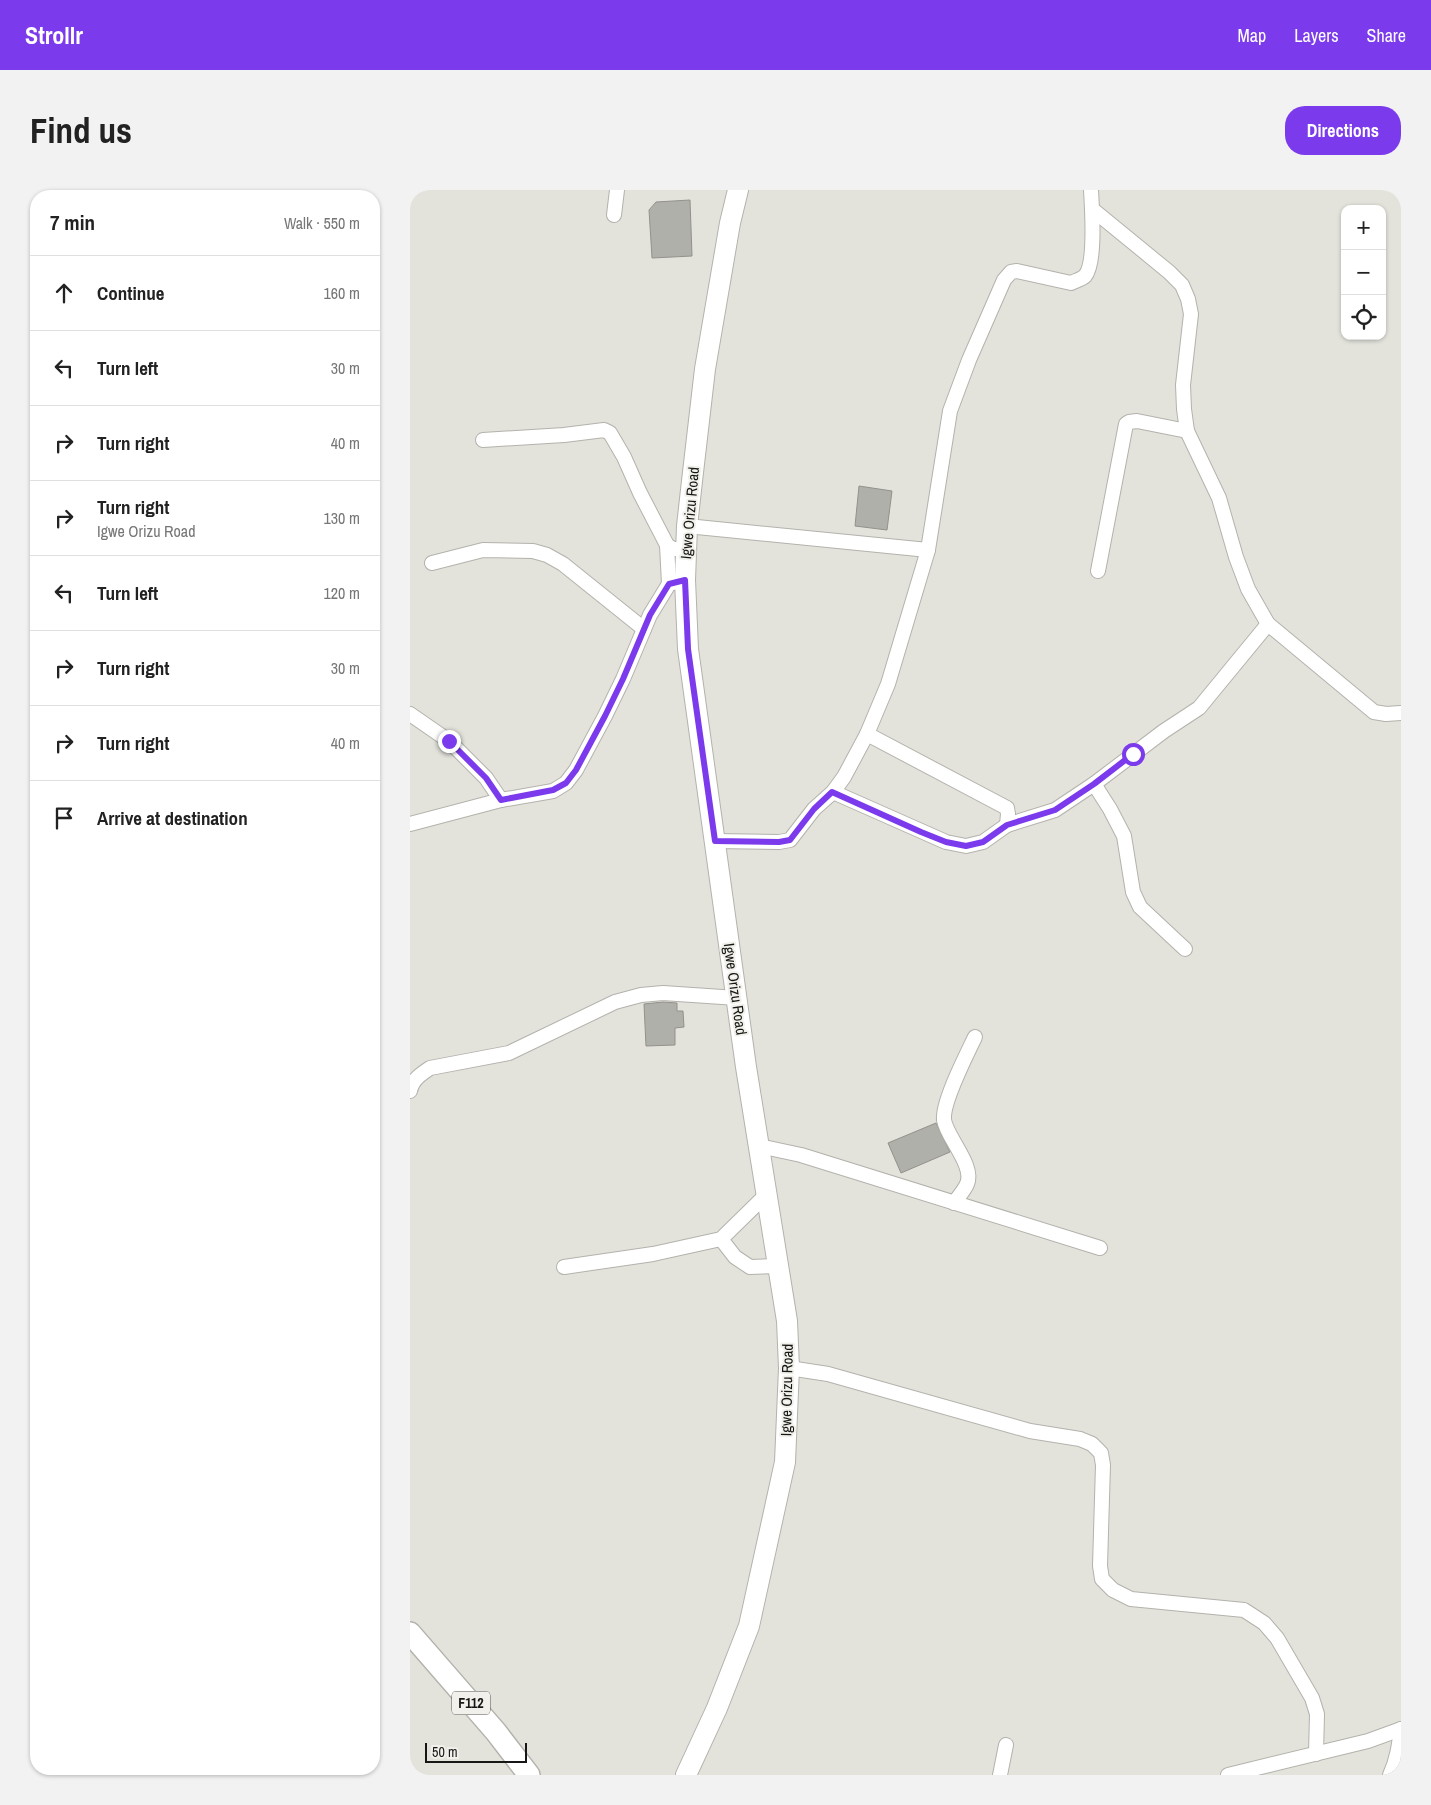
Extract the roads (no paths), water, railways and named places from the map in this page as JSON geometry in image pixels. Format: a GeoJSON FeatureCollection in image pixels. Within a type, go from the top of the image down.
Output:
{"type":"FeatureCollection","features":[{"type":"Feature","properties":{"kind":"main road","name":"Igwe Orizu Road"},"geometry":{"type":"LineString","coordinates":[[686,1775],[717,1708],[749,1626],[785,1462],[789,1368],[787,1321],[759,1146],[677,582],[677,547],[687,526],[705,369],[730,223],[738,190]]}},
{"type":"Feature","properties":{"kind":"main road","name":"F112"},"geometry":{"type":"LineString","coordinates":[[410,1632],[496,1732],[529,1775]]}},
{"type":"Feature","properties":{"kind":"street"},"geometry":{"type":"LineString","coordinates":[[614,215],[617,190]]}},
{"type":"Feature","properties":{"kind":"street"},"geometry":{"type":"LineString","coordinates":[[715,841],[779,842],[790,840],[814,809],[832,792],[844,777],[867,734],[888,684],[928,550],[950,411],[969,360],[1004,280],[1011,272],[1017,271],[1071,283],[1085,276],[1091,258],[1091,190]]}},
{"type":"Feature","properties":{"kind":"street"},"geometry":{"type":"LineString","coordinates":[[1092,209],[1182,285],[1188,299],[1191,314],[1184,385],[1184,409],[1187,430],[1218,498],[1248,589],[1268,624],[1374,712],[1386,714],[1401,713]]}},
{"type":"Feature","properties":{"kind":"street"},"geometry":{"type":"LineString","coordinates":[[1098,571],[1126,424],[1137,421],[1187,430]]}},
{"type":"Feature","properties":{"kind":"street"},"geometry":{"type":"LineString","coordinates":[[483,440],[564,435],[604,430],[610,433],[624,457],[640,493],[677,547]]}},
{"type":"Feature","properties":{"kind":"street"},"geometry":{"type":"LineString","coordinates":[[687,526],[928,550]]}},
{"type":"Feature","properties":{"kind":"street"},"geometry":{"type":"LineString","coordinates":[[432,563],[483,550],[533,552],[547,555],[563,564],[644,628]]}},
{"type":"Feature","properties":{"kind":"street"},"geometry":{"type":"LineString","coordinates":[[410,824],[501,800],[553,790],[566,783],[576,770],[605,716],[650,615],[677,582]]}},
{"type":"Feature","properties":{"kind":"street"},"geometry":{"type":"LineString","coordinates":[[832,792],[946,842],[966,846],[983,842],[1007,825],[1055,810],[1199,708],[1268,624]]}},
{"type":"Feature","properties":{"kind":"street"},"geometry":{"type":"LineString","coordinates":[[410,714],[449,741],[486,778],[501,800]]}},
{"type":"Feature","properties":{"kind":"street"},"geometry":{"type":"LineString","coordinates":[[867,734],[1006,808],[1008,814],[1007,825]]}},
{"type":"Feature","properties":{"kind":"street"},"geometry":{"type":"LineString","coordinates":[[1094,784],[1124,836],[1132,892],[1140,907],[1185,949]]}},
{"type":"Feature","properties":{"kind":"street"},"geometry":{"type":"LineString","coordinates":[[410,1091],[420,1075],[430,1068],[509,1053],[615,1002],[641,995],[663,993],[737,998]]}},
{"type":"Feature","properties":{"kind":"street"},"geometry":{"type":"LineString","coordinates":[[954,1203],[968,1183],[969,1175],[944,1120],[945,1110],[951,1091],[975,1036]]}},
{"type":"Feature","properties":{"kind":"street"},"geometry":{"type":"LineString","coordinates":[[759,1146],[801,1155],[1100,1248]]}},
{"type":"Feature","properties":{"kind":"street"},"geometry":{"type":"LineString","coordinates":[[564,1267],[652,1254],[722,1239],[767,1194]]}},
{"type":"Feature","properties":{"kind":"street"},"geometry":{"type":"LineString","coordinates":[[722,1239],[735,1257],[750,1267],[779,1266]]}},
{"type":"Feature","properties":{"kind":"street"},"geometry":{"type":"LineString","coordinates":[[789,1368],[828,1374],[1030,1431],[1092,1444],[1102,1453],[1103,1465],[1100,1566],[1102,1579],[1113,1590],[1131,1599],[1244,1610],[1264,1622],[1277,1638],[1312,1698],[1318,1714],[1316,1754]]}},
{"type":"Feature","properties":{"kind":"street"},"geometry":{"type":"LineString","coordinates":[[1228,1775],[1368,1741],[1401,1729],[1400,1745],[1390,1775]]}},
{"type":"Feature","properties":{"kind":"street"},"geometry":{"type":"LineString","coordinates":[[1000,1775],[1006,1745]]}}]}
